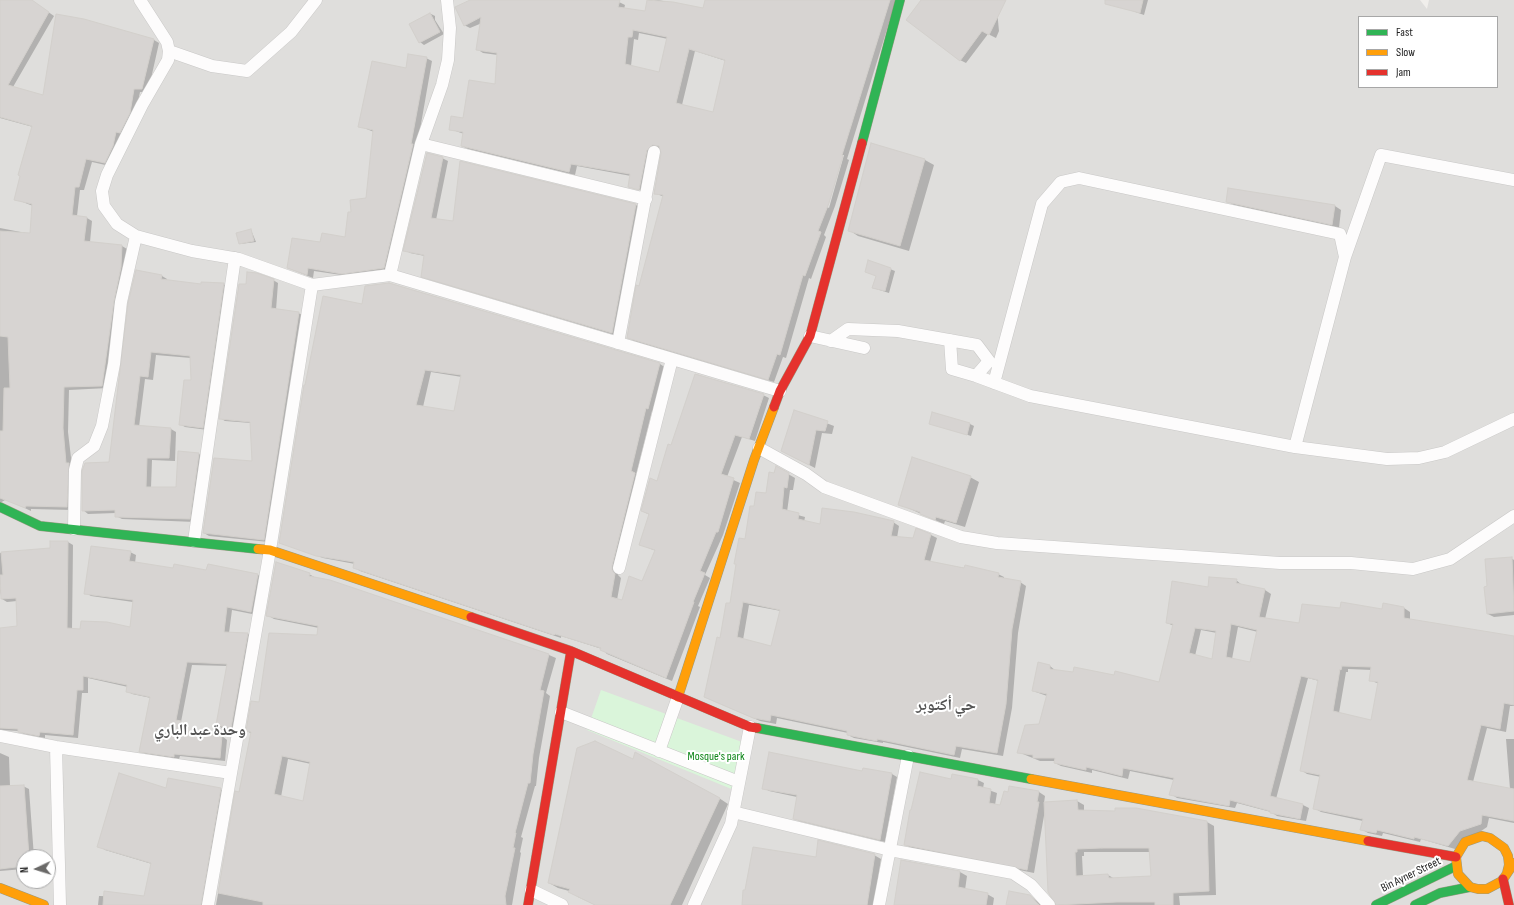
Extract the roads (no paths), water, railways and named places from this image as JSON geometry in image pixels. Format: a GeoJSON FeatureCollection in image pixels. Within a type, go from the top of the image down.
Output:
{"type":"FeatureCollection","features":[{"type":"Feature","properties":{"kind":"main road"},"geometry":{"type":"LineString","coordinates":[[678,697],[759,448],[780,391],[810,336],[900,0]]}},
{"type":"Feature","properties":{"kind":"main road"},"geometry":{"type":"LineString","coordinates":[[0,507],[40,526],[270,550],[571,651],[750,727],[1456,861]]}},
{"type":"Feature","properties":{"kind":"main road"},"geometry":{"type":"LineString","coordinates":[[528,905],[571,651]]}},
{"type":"Feature","properties":{"kind":"main road"},"geometry":{"type":"LineString","coordinates":[[1470,887],[1458,874],[1456,861],[1465,842],[1482,836],[1490,838],[1503,838]]}},
{"type":"Feature","properties":{"kind":"main road"},"geometry":{"type":"LineString","coordinates":[[1490,838],[1504,848],[1508,856],[1509,865],[1505,876],[1509,905]]}},
{"type":"Feature","properties":{"kind":"main road","name":"Bin Ayner Street"},"geometry":{"type":"LineString","coordinates":[[1376,905],[1456,861]]}},
{"type":"Feature","properties":{"kind":"main road"},"geometry":{"type":"LineString","coordinates":[[1415,905],[1440,893],[1470,887],[1481,890],[1495,886],[1505,876],[1514,863]]}},
{"type":"Feature","properties":{"kind":"main road"},"geometry":{"type":"LineString","coordinates":[[0,888],[44,905]]}},
{"type":"Feature","properties":{"kind":"main road"},"geometry":{"type":"LineString","coordinates":[[1481,890],[1487,898]]}},
{"type":"Feature","properties":{"kind":"street"},"geometry":{"type":"LineString","coordinates":[[140,0],[167,42],[169,51],[168,60],[142,105],[107,175],[102,191],[104,206],[117,224],[136,236],[192,251],[235,258],[312,285],[390,275],[780,391]]}},
{"type":"Feature","properties":{"kind":"street"},"geometry":{"type":"LineString","coordinates":[[169,51],[212,66],[247,71],[291,32],[316,0]]}},
{"type":"Feature","properties":{"kind":"street"},"geometry":{"type":"LineString","coordinates":[[390,275],[421,144],[442,85],[448,60],[450,28],[447,0]]}},
{"type":"Feature","properties":{"kind":"street"},"geometry":{"type":"LineString","coordinates":[[421,144],[646,199]]}},
{"type":"Feature","properties":{"kind":"street"},"geometry":{"type":"LineString","coordinates":[[618,343],[654,152]]}},
{"type":"Feature","properties":{"kind":"street"},"geometry":{"type":"LineString","coordinates":[[1295,447],[1345,257],[1381,155],[1514,180]]}},
{"type":"Feature","properties":{"kind":"street"},"geometry":{"type":"LineString","coordinates":[[994,383],[1042,204],[1061,182],[1079,178],[1340,234],[1345,257]]}},
{"type":"Feature","properties":{"kind":"street"},"geometry":{"type":"LineString","coordinates":[[74,529],[75,470],[78,458],[94,446],[102,426],[114,364],[121,302],[136,236]]}},
{"type":"Feature","properties":{"kind":"street"},"geometry":{"type":"LineString","coordinates":[[194,541],[235,258]]}},
{"type":"Feature","properties":{"kind":"street"},"geometry":{"type":"LineString","coordinates":[[208,905],[270,550],[312,285]]}},
{"type":"Feature","properties":{"kind":"street"},"geometry":{"type":"LineString","coordinates":[[831,340],[848,329],[898,331],[977,345],[989,360],[976,376]]}},
{"type":"Feature","properties":{"kind":"street"},"geometry":{"type":"LineString","coordinates":[[810,336],[864,348]]}},
{"type":"Feature","properties":{"kind":"street"},"geometry":{"type":"LineString","coordinates":[[950,340],[952,369],[976,376],[1030,396],[1295,447],[1387,459],[1419,458],[1445,452],[1514,418]]}},
{"type":"Feature","properties":{"kind":"street"},"geometry":{"type":"LineString","coordinates":[[619,568],[672,359]]}},
{"type":"Feature","properties":{"kind":"street"},"geometry":{"type":"LineString","coordinates":[[759,448],[806,474],[824,487],[961,537],[997,543],[1280,563],[1351,564],[1413,569],[1450,559],[1514,516]]}},
{"type":"Feature","properties":{"kind":"street"},"geometry":{"type":"LineString","coordinates":[[659,751],[678,697]]}},
{"type":"Feature","properties":{"kind":"street"},"geometry":{"type":"LineString","coordinates":[[561,712],[739,782]]}},
{"type":"Feature","properties":{"kind":"street"},"geometry":{"type":"LineString","coordinates":[[694,905],[731,824],[750,727]]}},
{"type":"Feature","properties":{"kind":"street"},"geometry":{"type":"LineString","coordinates":[[0,736],[56,747],[231,773]]}},
{"type":"Feature","properties":{"kind":"street"},"geometry":{"type":"LineString","coordinates":[[56,747],[60,905]]}},
{"type":"Feature","properties":{"kind":"street"},"geometry":{"type":"LineString","coordinates":[[879,905],[908,756]]}},
{"type":"Feature","properties":{"kind":"street"},"geometry":{"type":"LineString","coordinates":[[733,812],[890,850],[1012,873],[1031,885],[1049,905]]}},
{"type":"Feature","properties":{"kind":"street"},"geometry":{"type":"LineString","coordinates":[[531,890],[562,905]]}},
{"type":"Feature","properties":{"kind":"district","name":"حي أكتوبر"},"geometry":{"type":"Point","coordinates":[946,706]}},
{"type":"Feature","properties":{"kind":"district","name":"وحدة عبد الباري"},"geometry":{"type":"Point","coordinates":[200,731]}},
{"type":"Feature","properties":{"kind":"park label","name":"Mosque's park"},"geometry":{"type":"Point","coordinates":[716,757]}}]}
